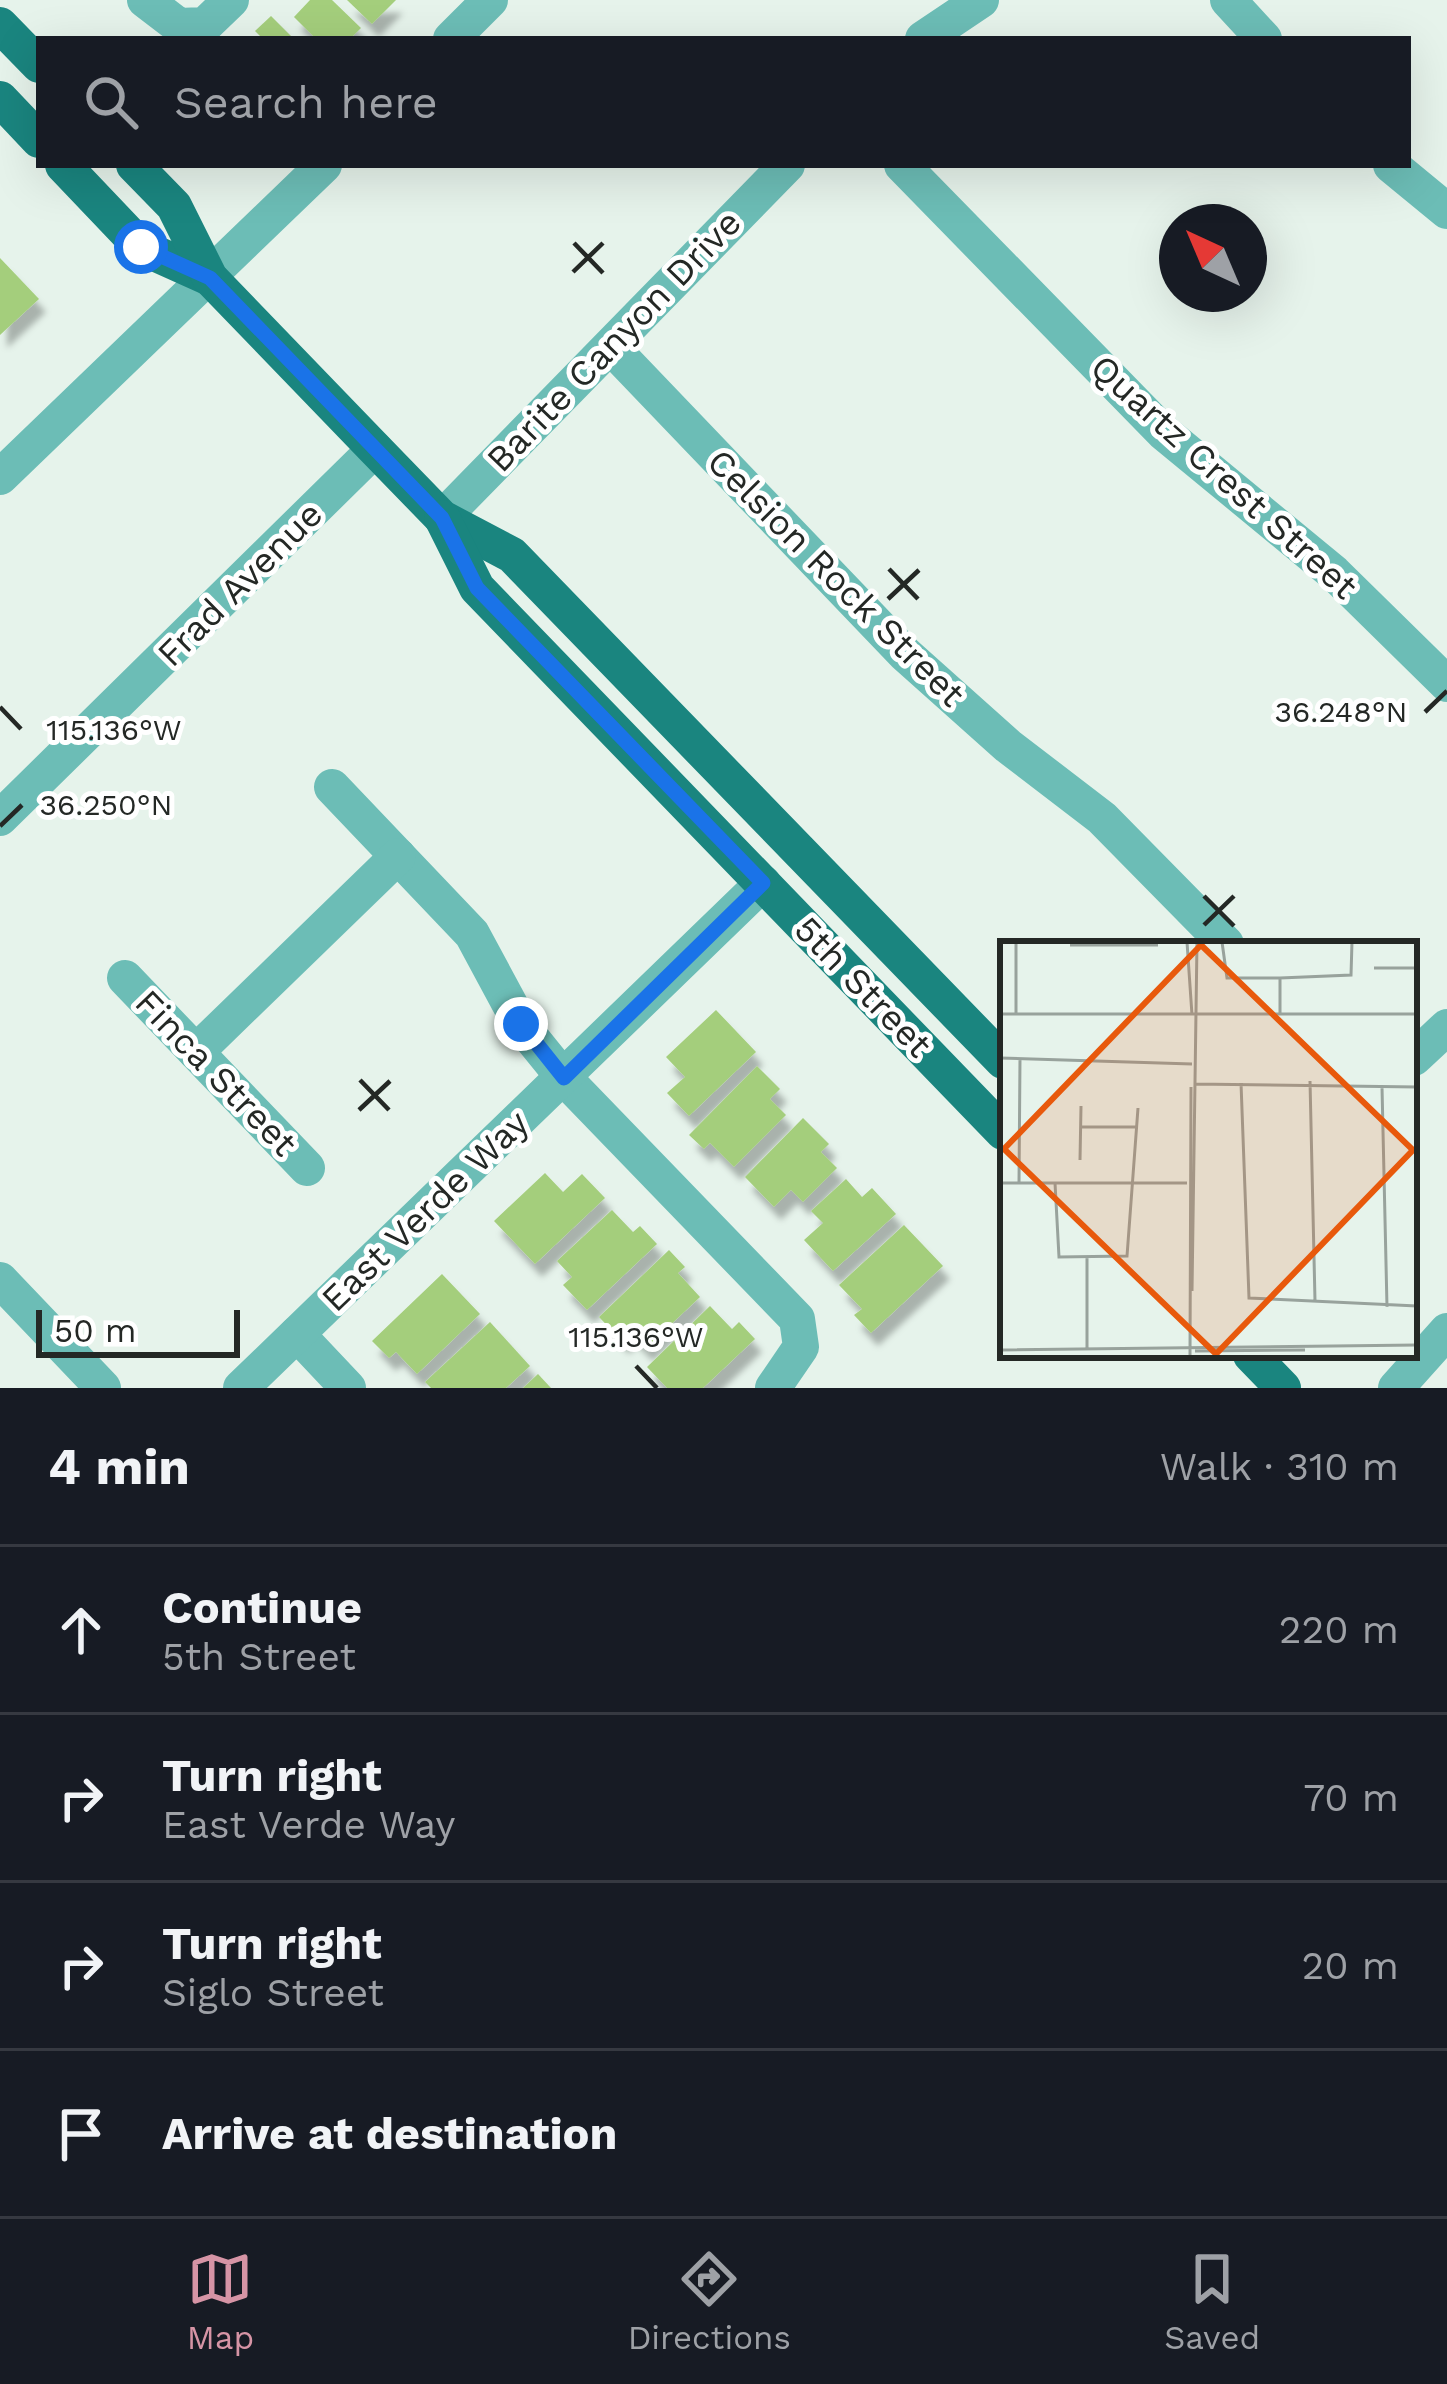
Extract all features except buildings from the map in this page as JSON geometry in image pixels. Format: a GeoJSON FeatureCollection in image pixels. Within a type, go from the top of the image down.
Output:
{"type":"FeatureCollection","features":[{"type":"Feature","properties":{"kind":"main road"},"geometry":{"type":"LineString","coordinates":[[0,25],[36,62]]}},
{"type":"Feature","properties":{"kind":"main road"},"geometry":{"type":"LineString","coordinates":[[0,99],[36,137]]}},
{"type":"Feature","properties":{"kind":"main road","name":"5th Street"},"geometry":{"type":"LineString","coordinates":[[66,168],[141,247],[210,278]]}},
{"type":"Feature","properties":{"kind":"main road","name":"5th Street"},"geometry":{"type":"LineString","coordinates":[[137,168],[174,206],[210,278],[442,518],[477,588],[1000,1129]]}},
{"type":"Feature","properties":{"kind":"main road","name":"5th Street"},"geometry":{"type":"LineString","coordinates":[[442,518],[512,555],[1000,1058]]}},
{"type":"Feature","properties":{"kind":"main road"},"geometry":{"type":"LineString","coordinates":[[1254,1358],[1282,1388]]}},
{"type":"Feature","properties":{"kind":"street"},"geometry":{"type":"LineString","coordinates":[[145,0],[179,26],[205,25],[231,0]]}},
{"type":"Feature","properties":{"kind":"street"},"geometry":{"type":"LineString","coordinates":[[454,36],[490,0]]}},
{"type":"Feature","properties":{"kind":"street"},"geometry":{"type":"LineString","coordinates":[[927,36],[981,0]]}},
{"type":"Feature","properties":{"kind":"street"},"geometry":{"type":"LineString","coordinates":[[1228,0],[1261,36]]}},
{"type":"Feature","properties":{"kind":"street"},"geometry":{"type":"LineString","coordinates":[[0,477],[322,168]]}},
{"type":"Feature","properties":{"kind":"street","name":"Barite Canyon Drive"},"geometry":{"type":"LineString","coordinates":[[442,518],[784,168]]}},
{"type":"Feature","properties":{"kind":"street","name":"Quartz Crest Street"},"geometry":{"type":"LineString","coordinates":[[905,168],[1163,432],[1334,573],[1447,684]]}},
{"type":"Feature","properties":{"kind":"street"},"geometry":{"type":"LineString","coordinates":[[1395,168],[1447,212]]}},
{"type":"Feature","properties":{"kind":"street","name":"Celsion Rock Street"},"geometry":{"type":"LineString","coordinates":[[612,348],[905,654],[1008,746],[1061,782],[1102,818],[1223,941]]}},
{"type":"Feature","properties":{"kind":"street","name":"Frad Avenue"},"geometry":{"type":"LineString","coordinates":[[0,818],[375,448]]}},
{"type":"Feature","properties":{"kind":"street"},"geometry":{"type":"LineString","coordinates":[[332,787],[472,934],[521,1024],[564,1078],[796,1319],[801,1347],[773,1388]]}},
{"type":"Feature","properties":{"kind":"street"},"geometry":{"type":"LineString","coordinates":[[196,1052],[398,856]]}},
{"type":"Feature","properties":{"kind":"street","name":"East Verde Way"},"geometry":{"type":"LineString","coordinates":[[241,1388],[763,883]]}},
{"type":"Feature","properties":{"kind":"street","name":"Finca Street"},"geometry":{"type":"LineString","coordinates":[[125,978],[308,1168]]}},
{"type":"Feature","properties":{"kind":"street"},"geometry":{"type":"LineString","coordinates":[[1417,1055],[1447,1027]]}},
{"type":"Feature","properties":{"kind":"street"},"geometry":{"type":"LineString","coordinates":[[0,1280],[103,1388]]}},
{"type":"Feature","properties":{"kind":"street"},"geometry":{"type":"LineString","coordinates":[[1396,1388],[1447,1331]]}},
{"type":"Feature","properties":{"kind":"street"},"geometry":{"type":"LineString","coordinates":[[297,1334],[348,1388]]}},
{"type":"Feature","properties":{"kind":"route"},"geometry":{"type":"LineString","coordinates":[[141,247],[210,278],[442,518],[477,588],[763,883],[564,1078],[521,1024]]}}]}
